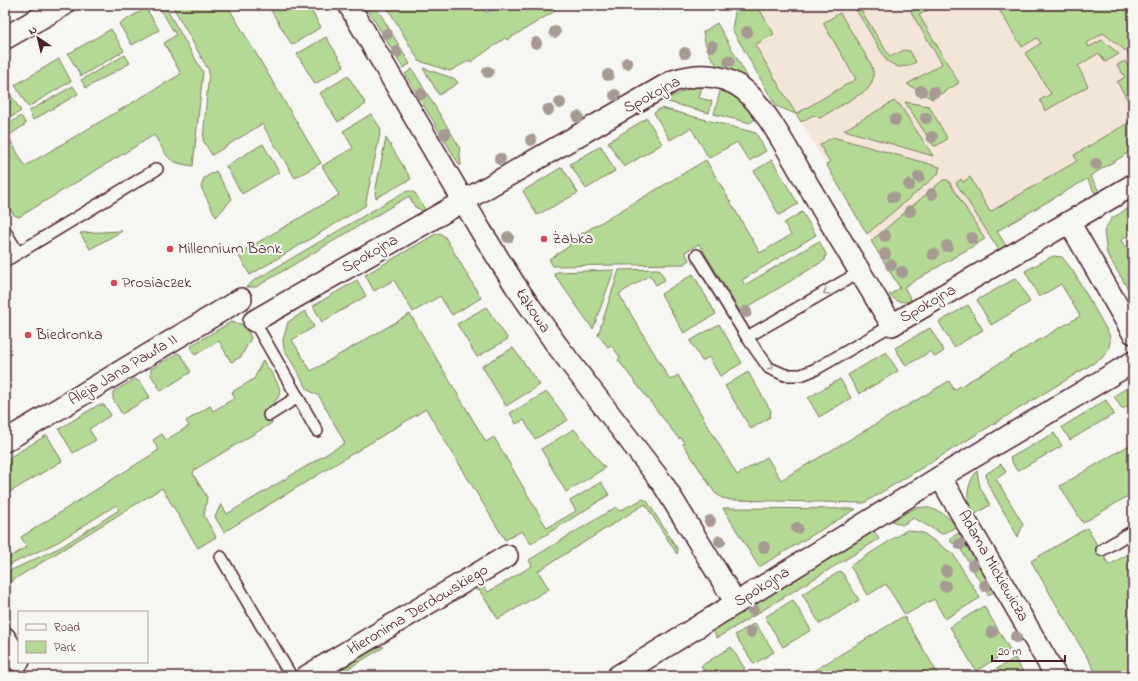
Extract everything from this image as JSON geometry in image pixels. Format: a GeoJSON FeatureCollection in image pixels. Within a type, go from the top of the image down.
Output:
{"type":"FeatureCollection","features":[{"type":"Feature","properties":{"kind":"street"},"geometry":{"type":"LineString","coordinates":[[5,38],[63,5]]}},
{"type":"Feature","properties":{"kind":"street","name":"Łąkowa"},"geometry":{"type":"LineString","coordinates":[[349,5],[511,278],[556,344],[663,484],[736,603]]}},
{"type":"Feature","properties":{"kind":"street","name":"Spokojna"},"geometry":{"type":"LineString","coordinates":[[254,321],[673,81],[690,75],[706,75],[733,82],[751,96],[782,142],[892,325],[1133,185]]}},
{"type":"Feature","properties":{"kind":"street"},"geometry":{"type":"LineString","coordinates":[[1069,222],[1133,333]]}},
{"type":"Feature","properties":{"kind":"street","name":"Aleja Jana Pawła II"},"geometry":{"type":"LineString","coordinates":[[5,441],[241,299]]}},
{"type":"Feature","properties":{"kind":"street","name":"Spokojna"},"geometry":{"type":"LineString","coordinates":[[618,676],[940,477],[1133,362]]}},
{"type":"Feature","properties":{"kind":"street","name":"Adama Mickiewicza"},"geometry":{"type":"LineString","coordinates":[[940,477],[1056,676]]}},
{"type":"Feature","properties":{"kind":"street","name":"Hieronima Derdowskiego"},"geometry":{"type":"LineString","coordinates":[[307,676],[508,556]]}},
{"type":"Feature","properties":{"kind":"street"},"geometry":{"type":"LineString","coordinates":[[5,638],[18,660]]}},
{"type":"Feature","properties":{"kind":"street"},"geometry":{"type":"LineString","coordinates":[[20,663],[28,676]]}},
{"type":"Feature","properties":{"kind":"lane"},"geometry":{"type":"LineString","coordinates":[[5,261],[157,169]]}},
{"type":"Feature","properties":{"kind":"lane"},"geometry":{"type":"LineString","coordinates":[[5,231],[18,253]]}},
{"type":"Feature","properties":{"kind":"lane"},"geometry":{"type":"LineString","coordinates":[[697,255],[747,337],[769,368],[785,375],[801,375],[816,369],[892,325]]}},
{"type":"Feature","properties":{"kind":"lane"},"geometry":{"type":"LineString","coordinates":[[747,337],[860,272]]}},
{"type":"Feature","properties":{"kind":"lane","name":"Spokojna"},"geometry":{"type":"LineString","coordinates":[[254,321],[317,431]]}},
{"type":"Feature","properties":{"kind":"lane"},"geometry":{"type":"LineString","coordinates":[[269,415],[298,397]]}},
{"type":"Feature","properties":{"kind":"lane"},"geometry":{"type":"LineString","coordinates":[[1102,550],[1133,531]]}},
{"type":"Feature","properties":{"kind":"lane"},"geometry":{"type":"LineString","coordinates":[[221,557],[291,676]]}},
{"type":"Feature","properties":{"kind":"shaded area"},"geometry":{"type":"Polygon","coordinates":[[[740,5],[1133,5],[1133,148],[989,234],[896,281],[755,45],[761,42],[740,5]]]}},
{"type":"Feature","properties":{"kind":"green space"},"geometry":{"type":"Polygon","coordinates":[[[158,5],[164,5],[203,72],[193,166],[177,163],[168,157],[154,135],[19,217],[14,215],[5,200],[5,134],[8,124],[21,116],[26,124],[8,136],[25,166],[181,74],[164,43],[176,35],[158,5]]]}},
{"type":"Feature","properties":{"kind":"green space"},"geometry":{"type":"Polygon","coordinates":[[[172,5],[227,5],[321,163],[295,178],[262,124],[212,155],[203,140],[209,71],[172,5]]]}},
{"type":"Feature","properties":{"kind":"green space"},"geometry":{"type":"Polygon","coordinates":[[[272,5],[308,5],[321,27],[292,45],[269,7],[272,5]]]}},
{"type":"Feature","properties":{"kind":"green space"},"geometry":{"type":"Polygon","coordinates":[[[365,5],[375,5],[410,64],[403,68],[365,5]]]}},
{"type":"Feature","properties":{"kind":"green space"},"geometry":{"type":"Polygon","coordinates":[[[386,5],[440,5],[441,7],[445,5],[481,5],[486,13],[499,5],[559,5],[554,8],[555,11],[507,40],[505,38],[471,62],[470,60],[450,71],[419,61],[386,5]]]}},
{"type":"Feature","properties":{"kind":"green space"},"geometry":{"type":"Polygon","coordinates":[[[731,5],[757,5],[774,34],[755,45],[796,114],[776,106],[732,29],[735,13],[731,5]]]}},
{"type":"Feature","properties":{"kind":"green space"},"geometry":{"type":"Polygon","coordinates":[[[923,5],[936,5],[919,15],[959,83],[932,99],[907,84],[942,64],[911,12],[923,5]]]}},
{"type":"Feature","properties":{"kind":"green space"},"geometry":{"type":"Polygon","coordinates":[[[996,5],[1133,5],[1133,58],[1103,33],[1087,43],[1089,47],[1102,40],[1119,54],[1105,62],[1099,53],[1078,66],[1088,86],[1045,111],[1040,100],[1051,94],[1025,53],[1041,43],[1037,38],[1022,47],[996,5]]]}},
{"type":"Feature","properties":{"kind":"green space"},"geometry":{"type":"Polygon","coordinates":[[[859,7],[890,57],[904,50],[910,51],[916,62],[909,66],[898,67],[887,61],[855,8],[859,7]]]}},
{"type":"Feature","properties":{"kind":"green space"},"geometry":{"type":"Polygon","coordinates":[[[146,8],[159,30],[132,45],[119,24],[146,8]]]}},
{"type":"Feature","properties":{"kind":"green space"},"geometry":{"type":"Polygon","coordinates":[[[840,13],[871,64],[873,75],[871,84],[867,90],[820,118],[813,115],[801,122],[796,114],[856,79],[823,23],[840,13]]]}},
{"type":"Feature","properties":{"kind":"green space"},"geometry":{"type":"Polygon","coordinates":[[[717,23],[757,94],[729,76],[715,63],[706,44],[703,32],[717,23]]]}},
{"type":"Feature","properties":{"kind":"green space"},"geometry":{"type":"Polygon","coordinates":[[[111,29],[124,51],[81,76],[68,54],[111,29]]]}},
{"type":"Feature","properties":{"kind":"green space"},"geometry":{"type":"Polygon","coordinates":[[[326,37],[344,66],[315,84],[297,54],[326,37]]]}},
{"type":"Feature","properties":{"kind":"green space"},"geometry":{"type":"Polygon","coordinates":[[[125,55],[130,63],[86,88],[81,80],[125,55]]]}},
{"type":"Feature","properties":{"kind":"green space"},"geometry":{"type":"Polygon","coordinates":[[[59,59],[71,81],[28,107],[15,85],[59,59]]]}},
{"type":"Feature","properties":{"kind":"green space"},"geometry":{"type":"Polygon","coordinates":[[[1125,61],[1128,66],[1133,67],[1133,109],[1117,82],[1125,77],[1117,65],[1125,61]]]}},
{"type":"Feature","properties":{"kind":"green space"},"geometry":{"type":"Polygon","coordinates":[[[423,68],[455,79],[458,83],[439,95],[423,68]]]}},
{"type":"Feature","properties":{"kind":"green space"},"geometry":{"type":"Polygon","coordinates":[[[412,69],[459,146],[460,166],[405,74],[412,69]]]}},
{"type":"Feature","properties":{"kind":"green space"},"geometry":{"type":"Polygon","coordinates":[[[348,76],[366,104],[338,122],[320,93],[348,76]]]}},
{"type":"Feature","properties":{"kind":"green space"},"geometry":{"type":"Polygon","coordinates":[[[73,86],[78,94],[33,120],[29,111],[73,86]]]}},
{"type":"Feature","properties":{"kind":"green space"},"geometry":{"type":"Polygon","coordinates":[[[702,86],[699,98],[712,101],[709,113],[664,101],[692,88],[702,86]]]}},
{"type":"Feature","properties":{"kind":"green space"},"geometry":{"type":"Polygon","coordinates":[[[721,88],[732,93],[755,119],[750,123],[714,114],[721,88]]]}},
{"type":"Feature","properties":{"kind":"green space"},"geometry":{"type":"Polygon","coordinates":[[[7,89],[21,111],[5,121],[5,91],[7,89]]]}},
{"type":"Feature","properties":{"kind":"green space"},"geometry":{"type":"Polygon","coordinates":[[[894,101],[900,105],[933,156],[844,130],[894,101]]]}},
{"type":"Feature","properties":{"kind":"green space"},"geometry":{"type":"Polygon","coordinates":[[[905,102],[929,106],[946,136],[946,140],[936,146],[933,145],[905,102]]]}},
{"type":"Feature","properties":{"kind":"green space"},"geometry":{"type":"Polygon","coordinates":[[[661,108],[756,133],[766,151],[749,161],[737,142],[709,158],[691,128],[670,140],[654,113],[661,108]]]}},
{"type":"Feature","properties":{"kind":"green space"},"geometry":{"type":"Polygon","coordinates":[[[371,114],[381,129],[365,206],[250,275],[238,254],[339,195],[322,166],[353,148],[343,131],[371,114]]]}},
{"type":"Feature","properties":{"kind":"green space"},"geometry":{"type":"Polygon","coordinates":[[[647,118],[662,144],[624,167],[608,142],[647,118]]]}},
{"type":"Feature","properties":{"kind":"green space"},"geometry":{"type":"Polygon","coordinates":[[[1133,120],[1133,150],[1090,176],[1099,191],[1095,193],[1087,179],[997,231],[1006,246],[999,250],[956,183],[961,179],[963,182],[970,177],[990,212],[1077,161],[1074,155],[1133,120]]]}},
{"type":"Feature","properties":{"kind":"green space"},"geometry":{"type":"Polygon","coordinates":[[[833,137],[940,167],[938,174],[867,234],[826,164],[830,162],[820,145],[833,137]]]}},
{"type":"Feature","properties":{"kind":"green space"},"geometry":{"type":"Polygon","coordinates":[[[386,138],[411,179],[376,198],[375,193],[386,138]]]}},
{"type":"Feature","properties":{"kind":"green space"},"geometry":{"type":"Polygon","coordinates":[[[263,144],[279,172],[242,194],[226,166],[263,144]]]}},
{"type":"Feature","properties":{"kind":"green space"},"geometry":{"type":"Polygon","coordinates":[[[601,146],[615,171],[586,189],[570,164],[601,146]]]}},
{"type":"Feature","properties":{"kind":"green space"},"geometry":{"type":"Polygon","coordinates":[[[706,160],[760,253],[791,235],[784,223],[802,212],[816,235],[742,280],[745,285],[819,241],[826,254],[825,260],[746,308],[751,316],[740,311],[699,244],[685,252],[689,260],[684,264],[553,266],[549,259],[570,246],[568,242],[706,160]]]}},
{"type":"Feature","properties":{"kind":"green space"},"geometry":{"type":"Polygon","coordinates":[[[772,160],[798,204],[779,215],[754,171],[772,160]]]}},
{"type":"Feature","properties":{"kind":"green space"},"geometry":{"type":"Polygon","coordinates":[[[562,167],[578,193],[537,215],[523,191],[562,167]]]}},
{"type":"Feature","properties":{"kind":"green space"},"geometry":{"type":"Polygon","coordinates":[[[216,171],[232,199],[216,217],[201,187],[204,178],[216,171]]]}},
{"type":"Feature","properties":{"kind":"green space"},"geometry":{"type":"Polygon","coordinates":[[[943,180],[948,180],[985,239],[904,287],[912,301],[897,301],[889,295],[900,288],[871,241],[943,180]]]}},
{"type":"Feature","properties":{"kind":"green space"},"geometry":{"type":"Polygon","coordinates":[[[410,191],[415,193],[427,213],[415,207],[409,196],[256,287],[246,287],[255,280],[404,192],[410,191]]]}},
{"type":"Feature","properties":{"kind":"green space"},"geometry":{"type":"Polygon","coordinates":[[[1131,207],[1133,211],[1133,232],[1121,240],[1133,260],[1133,297],[1107,254],[1104,231],[1112,218],[1131,207]]]}},
{"type":"Feature","properties":{"kind":"green space"},"geometry":{"type":"Polygon","coordinates":[[[122,231],[90,249],[80,233],[122,231]]]}},
{"type":"Feature","properties":{"kind":"green space"},"geometry":{"type":"Polygon","coordinates":[[[440,233],[445,237],[481,298],[452,315],[440,296],[413,312],[394,280],[374,291],[365,275],[440,233]]]}},
{"type":"Feature","properties":{"kind":"green space"},"geometry":{"type":"Polygon","coordinates":[[[1053,256],[1062,257],[1073,271],[1109,334],[1110,344],[1108,350],[1102,358],[864,503],[731,500],[722,498],[715,493],[683,444],[684,442],[680,437],[679,439],[618,360],[620,357],[611,345],[608,347],[598,335],[619,270],[659,269],[665,280],[656,285],[650,275],[619,294],[670,380],[678,375],[737,475],[767,457],[781,480],[949,381],[954,390],[1080,316],[1061,284],[1039,297],[1025,271],[1053,256]]]}},
{"type":"Feature","properties":{"kind":"green space"},"geometry":{"type":"Polygon","coordinates":[[[614,270],[593,329],[554,274],[557,272],[614,270]]]}},
{"type":"Feature","properties":{"kind":"green space"},"geometry":{"type":"Polygon","coordinates":[[[693,274],[716,314],[684,333],[661,294],[693,274]]]}},
{"type":"Feature","properties":{"kind":"green space"},"geometry":{"type":"Polygon","coordinates":[[[1016,278],[1030,302],[991,325],[977,300],[1016,278]]]}},
{"type":"Feature","properties":{"kind":"green space"},"geometry":{"type":"Polygon","coordinates":[[[357,280],[366,296],[322,322],[313,306],[357,280]]]}},
{"type":"Feature","properties":{"kind":"green space"},"geometry":{"type":"Polygon","coordinates":[[[968,305],[983,330],[954,347],[939,322],[968,305]]]}},
{"type":"Feature","properties":{"kind":"green space"},"geometry":{"type":"Polygon","coordinates":[[[486,307],[508,339],[477,357],[457,324],[486,307]]]}},
{"type":"Feature","properties":{"kind":"green space"},"geometry":{"type":"Polygon","coordinates":[[[305,311],[314,327],[292,340],[311,371],[410,314],[486,442],[494,437],[547,528],[576,511],[570,501],[601,482],[609,495],[531,544],[522,531],[505,540],[426,409],[224,532],[215,517],[221,504],[227,514],[345,443],[319,396],[308,390],[284,349],[283,340],[288,322],[305,311]]]}},
{"type":"Feature","properties":{"kind":"green space"},"geometry":{"type":"Polygon","coordinates":[[[231,322],[245,325],[251,338],[241,357],[231,362],[219,341],[195,355],[191,349],[192,345],[231,322]]]}},
{"type":"Feature","properties":{"kind":"green space"},"geometry":{"type":"Polygon","coordinates":[[[719,324],[742,363],[720,376],[709,357],[702,361],[690,341],[719,324]]]}},
{"type":"Feature","properties":{"kind":"green space"},"geometry":{"type":"Polygon","coordinates":[[[930,328],[944,351],[935,357],[931,351],[906,366],[895,348],[930,328]]]}},
{"type":"Feature","properties":{"kind":"green space"},"geometry":{"type":"Polygon","coordinates":[[[513,348],[540,385],[506,406],[482,366],[513,348]]]}},
{"type":"Feature","properties":{"kind":"green space"},"geometry":{"type":"Polygon","coordinates":[[[886,352],[898,371],[859,394],[848,375],[886,352]]]}},
{"type":"Feature","properties":{"kind":"green space"},"geometry":{"type":"Polygon","coordinates":[[[178,353],[181,355],[191,372],[161,391],[151,375],[151,369],[178,353]]]}},
{"type":"Feature","properties":{"kind":"green space"},"geometry":{"type":"Polygon","coordinates":[[[263,360],[276,381],[280,392],[278,398],[265,409],[272,423],[194,470],[193,474],[207,497],[204,516],[216,537],[198,548],[162,488],[5,585],[5,573],[61,547],[119,510],[116,505],[58,542],[5,567],[5,560],[27,547],[21,537],[159,450],[153,440],[162,434],[166,440],[189,426],[186,421],[210,406],[213,411],[235,398],[232,392],[254,379],[263,360]]]}},
{"type":"Feature","properties":{"kind":"green space"},"geometry":{"type":"Polygon","coordinates":[[[748,372],[771,411],[770,417],[751,429],[725,386],[748,372]]]}},
{"type":"Feature","properties":{"kind":"green space"},"geometry":{"type":"Polygon","coordinates":[[[135,379],[141,383],[150,397],[122,414],[113,399],[113,392],[135,379]]]}},
{"type":"Feature","properties":{"kind":"green space"},"geometry":{"type":"Polygon","coordinates":[[[840,379],[851,398],[819,417],[808,398],[840,379]]]}},
{"type":"Feature","properties":{"kind":"green space"},"geometry":{"type":"Polygon","coordinates":[[[1133,384],[1133,403],[1122,409],[1114,396],[1133,384]]]}},
{"type":"Feature","properties":{"kind":"green space"},"geometry":{"type":"Polygon","coordinates":[[[547,392],[568,420],[535,439],[524,420],[516,424],[510,413],[547,392]]]}},
{"type":"Feature","properties":{"kind":"green space"},"geometry":{"type":"Polygon","coordinates":[[[1106,400],[1114,414],[1070,440],[1062,427],[1106,400]]]}},
{"type":"Feature","properties":{"kind":"green space"},"geometry":{"type":"Polygon","coordinates":[[[98,405],[104,405],[111,415],[89,429],[96,440],[73,453],[59,429],[98,405]]]}},
{"type":"Feature","properties":{"kind":"green space"},"geometry":{"type":"Polygon","coordinates":[[[574,429],[605,468],[566,492],[541,449],[574,429]]]}},
{"type":"Feature","properties":{"kind":"green space"},"geometry":{"type":"Polygon","coordinates":[[[1054,433],[1062,446],[1017,471],[1010,458],[1054,433]]]}},
{"type":"Feature","properties":{"kind":"green space"},"geometry":{"type":"Polygon","coordinates":[[[47,435],[62,461],[10,492],[5,484],[5,460],[47,435]]]}},
{"type":"Feature","properties":{"kind":"green space"},"geometry":{"type":"Polygon","coordinates":[[[1133,443],[1133,493],[1083,523],[1060,486],[1133,443]]]}},
{"type":"Feature","properties":{"kind":"green space"},"geometry":{"type":"Polygon","coordinates":[[[1001,464],[1006,472],[996,479],[1023,524],[1018,537],[987,482],[986,474],[1001,464]]]}},
{"type":"Feature","properties":{"kind":"green space"},"geometry":{"type":"Polygon","coordinates":[[[977,471],[980,487],[990,505],[974,515],[969,504],[968,493],[973,476],[977,471]]]}},
{"type":"Feature","properties":{"kind":"green space"},"geometry":{"type":"Polygon","coordinates":[[[643,499],[647,501],[678,550],[677,554],[645,504],[538,571],[549,589],[498,619],[479,590],[477,591],[475,587],[484,587],[488,592],[532,566],[529,560],[616,507],[619,511],[643,499]]]}},
{"type":"Feature","properties":{"kind":"green space"},"geometry":{"type":"Polygon","coordinates":[[[925,507],[943,514],[950,519],[956,527],[942,534],[914,518],[902,525],[892,521],[915,508],[925,507]]]}},
{"type":"Feature","properties":{"kind":"green space"},"geometry":{"type":"Polygon","coordinates":[[[723,508],[856,509],[759,567],[723,508]]]}},
{"type":"Feature","properties":{"kind":"green space"},"geometry":{"type":"Polygon","coordinates":[[[1087,528],[1109,565],[1133,551],[1133,676],[1098,676],[1031,561],[1087,528]]]}},
{"type":"Feature","properties":{"kind":"green space"},"geometry":{"type":"Polygon","coordinates":[[[907,530],[923,533],[953,554],[980,598],[945,619],[934,599],[905,615],[886,584],[868,595],[850,566],[907,530]]]}},
{"type":"Feature","properties":{"kind":"green space"},"geometry":{"type":"Polygon","coordinates":[[[874,531],[879,539],[717,638],[713,630],[874,531]]]}},
{"type":"Feature","properties":{"kind":"green space"},"geometry":{"type":"Polygon","coordinates":[[[959,533],[994,592],[988,595],[960,548],[951,542],[950,538],[959,533]]]}},
{"type":"Feature","properties":{"kind":"green space"},"geometry":{"type":"Polygon","coordinates":[[[841,571],[859,600],[820,624],[802,594],[841,571]]]}},
{"type":"Feature","properties":{"kind":"green space"},"geometry":{"type":"Polygon","coordinates":[[[793,600],[811,630],[783,647],[765,617],[793,600]]]}},
{"type":"Feature","properties":{"kind":"green space"},"geometry":{"type":"Polygon","coordinates":[[[984,606],[1010,650],[976,671],[950,627],[984,606]]]}},
{"type":"Feature","properties":{"kind":"green space"},"geometry":{"type":"Polygon","coordinates":[[[904,616],[939,676],[805,676],[904,616]]]}},
{"type":"Feature","properties":{"kind":"green space"},"geometry":{"type":"Polygon","coordinates":[[[755,623],[774,652],[754,664],[735,635],[755,623]]]}},
{"type":"Feature","properties":{"kind":"green space"},"geometry":{"type":"Polygon","coordinates":[[[380,646],[384,647],[336,676],[330,676],[380,646]]]}},
{"type":"Feature","properties":{"kind":"green space"},"geometry":{"type":"Polygon","coordinates":[[[731,647],[745,669],[733,676],[708,676],[701,666],[731,647]]]}},
{"type":"Feature","properties":{"kind":"green space"},"geometry":{"type":"Polygon","coordinates":[[[1015,658],[1024,674],[1021,676],[985,676],[1015,658]]]}},
{"type":"Feature","properties":{"kind":"place","name":"Żabka"},"geometry":{"type":"Point","coordinates":[544,239]}},
{"type":"Feature","properties":{"kind":"place","name":"Millennium Bank"},"geometry":{"type":"Point","coordinates":[170,249]}},
{"type":"Feature","properties":{"kind":"place","name":"Prosiaczek"},"geometry":{"type":"Point","coordinates":[114,283]}},
{"type":"Feature","properties":{"kind":"place","name":"Biedronka"},"geometry":{"type":"Point","coordinates":[28,335]}}]}
